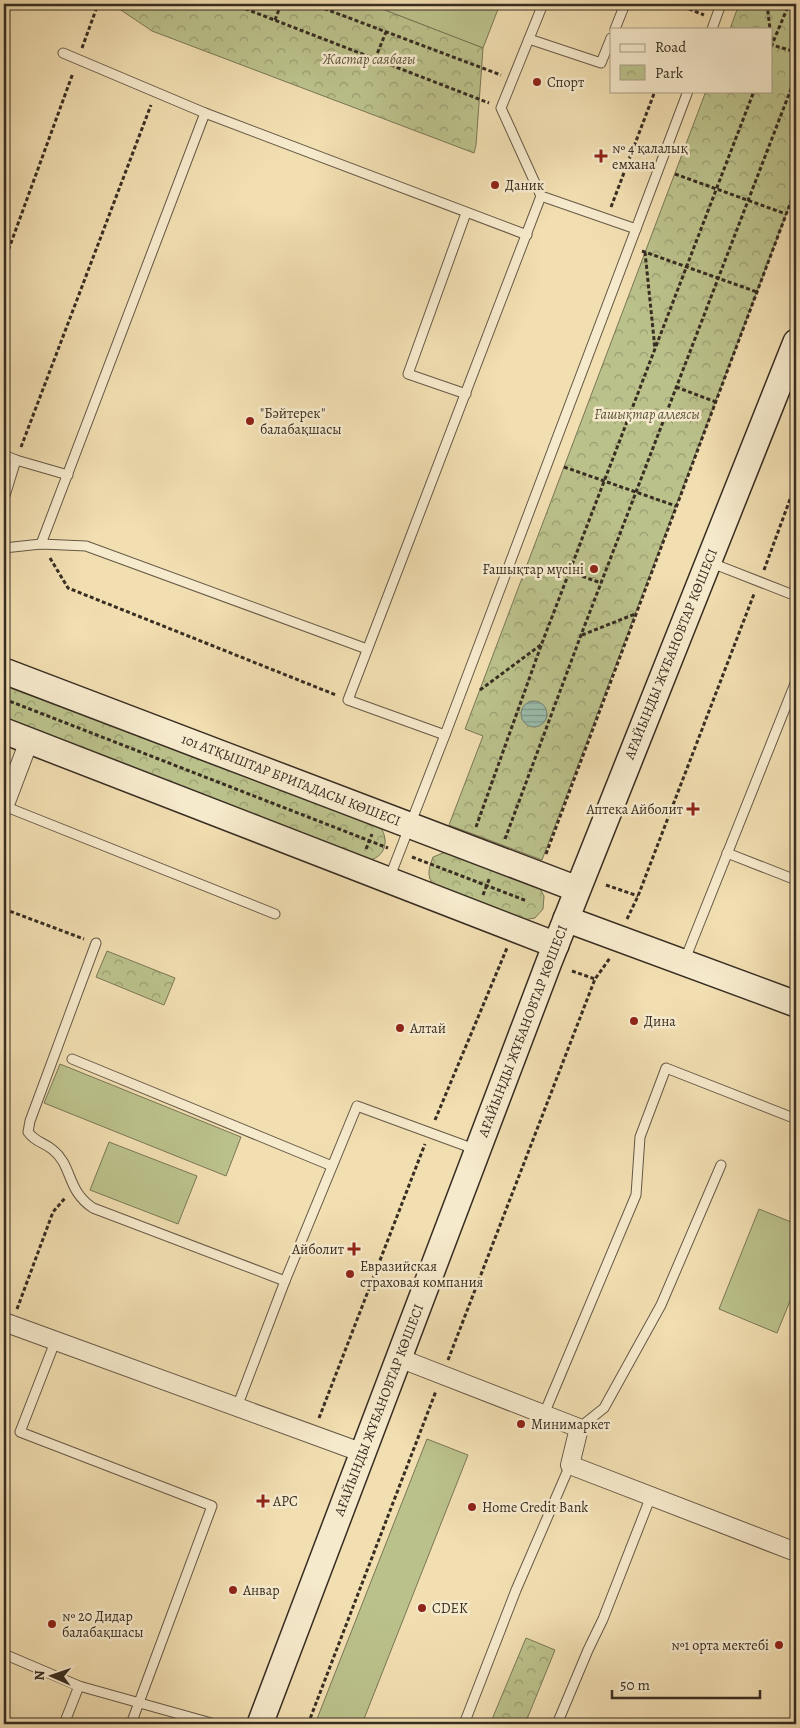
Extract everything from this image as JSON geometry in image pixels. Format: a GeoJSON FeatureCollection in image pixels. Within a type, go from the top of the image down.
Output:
{"type":"FeatureCollection","features":[{"type":"Feature","properties":{"kind":"street","name":"АҒАЙЫНДЫ ЖҰБАНОВТАР КӨШЕСІ"},"geometry":{"type":"LineString","coordinates":[[260,1724],[566,919],[795,348]]}},
{"type":"Feature","properties":{"kind":"street","name":"101 АТҚЫШТАР БРИГАДАСЫ КӨШЕСІ"},"geometry":{"type":"LineString","coordinates":[[4,671],[410,825],[501,852],[578,889]]}},
{"type":"Feature","properties":{"kind":"street"},"geometry":{"type":"LineString","coordinates":[[4,731],[556,945]]}},
{"type":"Feature","properties":{"kind":"street"},"geometry":{"type":"LineString","coordinates":[[4,806],[29,741]]}},
{"type":"Feature","properties":{"kind":"street"},"geometry":{"type":"LineString","coordinates":[[566,919],[796,1004]]}},
{"type":"Feature","properties":{"kind":"street"},"geometry":{"type":"LineString","coordinates":[[8,1324],[363,1453]]}},
{"type":"Feature","properties":{"kind":"street"},"geometry":{"type":"LineString","coordinates":[[399,1358],[579,1428],[570,1465],[796,1552]]}},
{"type":"Feature","properties":{"kind":"lane"},"geometry":{"type":"LineString","coordinates":[[445,735],[348,700],[541,196],[501,108],[543,4]]}},
{"type":"Feature","properties":{"kind":"lane"},"geometry":{"type":"LineString","coordinates":[[615,28],[625,4]]}},
{"type":"Feature","properties":{"kind":"lane"},"geometry":{"type":"LineString","coordinates":[[712,28],[721,4]]}},
{"type":"Feature","properties":{"kind":"lane"},"geometry":{"type":"LineString","coordinates":[[529,39],[601,64],[610,41]]}},
{"type":"Feature","properties":{"kind":"lane"},"geometry":{"type":"LineString","coordinates":[[63,53],[206,113],[527,235]]}},
{"type":"Feature","properties":{"kind":"lane"},"geometry":{"type":"LineString","coordinates":[[388,880],[445,735],[688,92]]}},
{"type":"Feature","properties":{"kind":"lane"},"geometry":{"type":"LineString","coordinates":[[42,544],[206,113]]}},
{"type":"Feature","properties":{"kind":"lane"},"geometry":{"type":"LineString","coordinates":[[541,196],[636,229]]}},
{"type":"Feature","properties":{"kind":"lane"},"geometry":{"type":"LineString","coordinates":[[466,213],[408,374],[466,394]]}},
{"type":"Feature","properties":{"kind":"lane"},"geometry":{"type":"LineString","coordinates":[[4,455],[68,476]]}},
{"type":"Feature","properties":{"kind":"lane"},"geometry":{"type":"LineString","coordinates":[[4,499],[16,460]]}},
{"type":"Feature","properties":{"kind":"lane"},"geometry":{"type":"LineString","coordinates":[[4,548],[42,544],[86,546],[367,649]]}},
{"type":"Feature","properties":{"kind":"lane"},"geometry":{"type":"LineString","coordinates":[[709,562],[796,596]]}},
{"type":"Feature","properties":{"kind":"lane"},"geometry":{"type":"LineString","coordinates":[[684,962],[796,682]]}},
{"type":"Feature","properties":{"kind":"lane"},"geometry":{"type":"LineString","coordinates":[[4,806],[275,914]]}},
{"type":"Feature","properties":{"kind":"lane"},"geometry":{"type":"LineString","coordinates":[[727,853],[796,880]]}},
{"type":"Feature","properties":{"kind":"lane"},"geometry":{"type":"LineString","coordinates":[[96,943],[30,1121],[28,1132],[34,1139],[53,1150],[60,1158],[78,1196],[93,1208],[285,1281]]}},
{"type":"Feature","properties":{"kind":"lane"},"geometry":{"type":"LineString","coordinates":[[72,1059],[332,1166]]}},
{"type":"Feature","properties":{"kind":"lane"},"geometry":{"type":"LineString","coordinates":[[544,1414],[636,1195],[640,1137],[666,1068],[796,1120]]}},
{"type":"Feature","properties":{"kind":"lane"},"geometry":{"type":"LineString","coordinates":[[237,1407],[285,1281],[357,1106],[478,1150]]}},
{"type":"Feature","properties":{"kind":"lane"},"geometry":{"type":"LineString","coordinates":[[579,1428],[604,1408],[661,1305],[721,1165]]}},
{"type":"Feature","properties":{"kind":"lane"},"geometry":{"type":"LineString","coordinates":[[55,1342],[20,1432],[212,1506],[131,1724]]}},
{"type":"Feature","properties":{"kind":"lane"},"geometry":{"type":"LineString","coordinates":[[464,1724],[516,1590],[570,1465]]}},
{"type":"Feature","properties":{"kind":"lane"},"geometry":{"type":"LineString","coordinates":[[557,1724],[603,1619],[651,1496]]}},
{"type":"Feature","properties":{"kind":"lane"},"geometry":{"type":"LineString","coordinates":[[4,1654],[78,1686],[214,1724]]}},
{"type":"Feature","properties":{"kind":"lane"},"geometry":{"type":"LineString","coordinates":[[64,1724],[78,1686]]}},
{"type":"Feature","properties":{"kind":"path"},"geometry":{"type":"LineString","coordinates":[[4,262],[98,4]]}},
{"type":"Feature","properties":{"kind":"path"},"geometry":{"type":"LineString","coordinates":[[233,4],[501,108]]}},
{"type":"Feature","properties":{"kind":"path"},"geometry":{"type":"LineString","coordinates":[[275,20],[281,4]]}},
{"type":"Feature","properties":{"kind":"path"},"geometry":{"type":"LineString","coordinates":[[312,4],[512,79]]}},
{"type":"Feature","properties":{"kind":"path"},"geometry":{"type":"LineString","coordinates":[[688,4],[687,8],[705,16],[703,22]]}},
{"type":"Feature","properties":{"kind":"path"},"geometry":{"type":"LineString","coordinates":[[767,4],[770,28]]}},
{"type":"Feature","properties":{"kind":"path"},"geometry":{"type":"LineString","coordinates":[[789,4],[772,46],[796,52]]}},
{"type":"Feature","properties":{"kind":"path"},"geometry":{"type":"LineString","coordinates":[[375,59],[386,32]]}},
{"type":"Feature","properties":{"kind":"path"},"geometry":{"type":"LineString","coordinates":[[475,914],[501,852],[581,635],[796,76]]}},
{"type":"Feature","properties":{"kind":"path"},"geometry":{"type":"LineString","coordinates":[[606,219],[655,92]]}},
{"type":"Feature","properties":{"kind":"path"},"geometry":{"type":"LineString","coordinates":[[473,835],[542,644],[754,92]]}},
{"type":"Feature","properties":{"kind":"path"},"geometry":{"type":"LineString","coordinates":[[16,460],[156,93]]}},
{"type":"Feature","properties":{"kind":"path"},"geometry":{"type":"LineString","coordinates":[[675,174],[786,214]]}},
{"type":"Feature","properties":{"kind":"path"},"geometry":{"type":"LineString","coordinates":[[543,861],[796,188]]}},
{"type":"Feature","properties":{"kind":"path"},"geometry":{"type":"LineString","coordinates":[[655,350],[645,252],[757,292]]}},
{"type":"Feature","properties":{"kind":"path"},"geometry":{"type":"LineString","coordinates":[[676,387],[716,402]]}},
{"type":"Feature","properties":{"kind":"path"},"geometry":{"type":"LineString","coordinates":[[796,457],[792,467],[796,469]]}},
{"type":"Feature","properties":{"kind":"path"},"geometry":{"type":"LineString","coordinates":[[564,467],[676,506]]}},
{"type":"Feature","properties":{"kind":"path"},"geometry":{"type":"LineString","coordinates":[[625,924],[638,896],[796,483]]}},
{"type":"Feature","properties":{"kind":"path"},"geometry":{"type":"LineString","coordinates":[[42,544],[68,588],[348,700]]}},
{"type":"Feature","properties":{"kind":"path"},"geometry":{"type":"LineString","coordinates":[[570,572],[601,584]]}},
{"type":"Feature","properties":{"kind":"path"},"geometry":{"type":"LineString","coordinates":[[581,635],[635,614]]}},
{"type":"Feature","properties":{"kind":"path"},"geometry":{"type":"LineString","coordinates":[[480,690],[542,644]]}},
{"type":"Feature","properties":{"kind":"path"},"geometry":{"type":"LineString","coordinates":[[4,699],[486,886],[527,901],[530,892]]}},
{"type":"Feature","properties":{"kind":"path"},"geometry":{"type":"LineString","coordinates":[[358,868],[380,814]]}},
{"type":"Feature","properties":{"kind":"path"},"geometry":{"type":"LineString","coordinates":[[606,885],[638,896]]}},
{"type":"Feature","properties":{"kind":"path"},"geometry":{"type":"LineString","coordinates":[[4,910],[96,943]]}},
{"type":"Feature","properties":{"kind":"path"},"geometry":{"type":"LineString","coordinates":[[312,1435],[429,1133],[508,946]]}},
{"type":"Feature","properties":{"kind":"path"},"geometry":{"type":"LineString","coordinates":[[308,1724],[595,979],[612,954]]}},
{"type":"Feature","properties":{"kind":"path"},"geometry":{"type":"LineString","coordinates":[[572,971],[595,979]]}},
{"type":"Feature","properties":{"kind":"path"},"geometry":{"type":"LineString","coordinates":[[8,1324],[53,1212],[74,1189]]}},
{"type":"Feature","properties":{"kind":"green space","name":"Жастар саябағы"},"geometry":{"type":"Polygon","coordinates":[[[112,4],[369,4],[483,48],[474,153],[152,31],[112,4]]]}},
{"type":"Feature","properties":{"kind":"green space"},"geometry":{"type":"Polygon","coordinates":[[[369,4],[500,4],[483,48],[369,4]]]}},
{"type":"Feature","properties":{"kind":"green space","name":"Ғашықтар аллеясы"},"geometry":{"type":"Polygon","coordinates":[[[739,4],[796,4],[796,188],[542,860],[449,825],[483,736],[465,729],[706,92],[772,92],[772,28],[730,28],[739,4]]]}},
{"type":"Feature","properties":{"kind":"green space"},"geometry":{"type":"Polygon","coordinates":[[[4,681],[378,824],[382,830],[385,842],[382,852],[378,856],[365,861],[4,721],[4,681]]]}},
{"type":"Feature","properties":{"kind":"green space"},"geometry":{"type":"Polygon","coordinates":[[[448,851],[538,885],[544,896],[543,909],[535,918],[523,920],[434,886],[429,875],[429,868],[433,857],[448,851]]]}},
{"type":"Feature","properties":{"kind":"green space"},"geometry":{"type":"Polygon","coordinates":[[[107,951],[175,978],[164,1005],[96,977],[107,951]]]}},
{"type":"Feature","properties":{"kind":"green space"},"geometry":{"type":"Polygon","coordinates":[[[60,1064],[241,1137],[226,1176],[44,1103],[60,1064]]]}},
{"type":"Feature","properties":{"kind":"green space"},"geometry":{"type":"Polygon","coordinates":[[[109,1142],[197,1176],[178,1224],[90,1190],[109,1142]]]}},
{"type":"Feature","properties":{"kind":"green space"},"geometry":{"type":"Polygon","coordinates":[[[759,1209],[796,1224],[796,1286],[777,1333],[719,1309],[759,1209]]]}},
{"type":"Feature","properties":{"kind":"green space"},"geometry":{"type":"Polygon","coordinates":[[[427,1439],[468,1455],[362,1724],[315,1724],[427,1439]]]}},
{"type":"Feature","properties":{"kind":"green space"},"geometry":{"type":"Polygon","coordinates":[[[526,1638],[555,1650],[525,1724],[490,1724],[526,1638]]]}},
{"type":"Feature","properties":{"kind":"shaded area"},"geometry":{"type":"Polygon","coordinates":[[[534,701],[543,705],[547,714],[543,723],[534,727],[525,723],[521,714],[525,705],[534,701]]]}},
{"type":"Feature","properties":{"kind":"place","name":"Спорт"},"geometry":{"type":"Point","coordinates":[537,82]}},
{"type":"Feature","properties":{"kind":"place","name":"№ 4 қалалық емхана"},"geometry":{"type":"Point","coordinates":[601,156]}},
{"type":"Feature","properties":{"kind":"place","name":"Даник"},"geometry":{"type":"Point","coordinates":[495,185]}},
{"type":"Feature","properties":{"kind":"place","name":"\"Бәйтерек\" балабақшасы"},"geometry":{"type":"Point","coordinates":[250,421]}},
{"type":"Feature","properties":{"kind":"place","name":"Ғашықтар мүсіні"},"geometry":{"type":"Point","coordinates":[594,569]}},
{"type":"Feature","properties":{"kind":"place","name":"Аптека Айболит"},"geometry":{"type":"Point","coordinates":[693,809]}},
{"type":"Feature","properties":{"kind":"place","name":"Дина"},"geometry":{"type":"Point","coordinates":[634,1021]}},
{"type":"Feature","properties":{"kind":"place","name":"Алтай"},"geometry":{"type":"Point","coordinates":[400,1028]}},
{"type":"Feature","properties":{"kind":"place","name":"Айболит"},"geometry":{"type":"Point","coordinates":[354,1249]}},
{"type":"Feature","properties":{"kind":"place","name":"Евразийская страховая компания"},"geometry":{"type":"Point","coordinates":[350,1274]}},
{"type":"Feature","properties":{"kind":"place","name":"Минимаркет"},"geometry":{"type":"Point","coordinates":[521,1424]}},
{"type":"Feature","properties":{"kind":"place","name":"АРС"},"geometry":{"type":"Point","coordinates":[263,1501]}},
{"type":"Feature","properties":{"kind":"place","name":"Home Credit Bank"},"geometry":{"type":"Point","coordinates":[472,1507]}},
{"type":"Feature","properties":{"kind":"place","name":"Анвар"},"geometry":{"type":"Point","coordinates":[233,1590]}},
{"type":"Feature","properties":{"kind":"place","name":"CDEK"},"geometry":{"type":"Point","coordinates":[422,1608]}},
{"type":"Feature","properties":{"kind":"place","name":"№ 20 Дидар балабақшасы"},"geometry":{"type":"Point","coordinates":[52,1624]}},
{"type":"Feature","properties":{"kind":"place","name":"№1 орта мектебі"},"geometry":{"type":"Point","coordinates":[779,1645]}}]}
